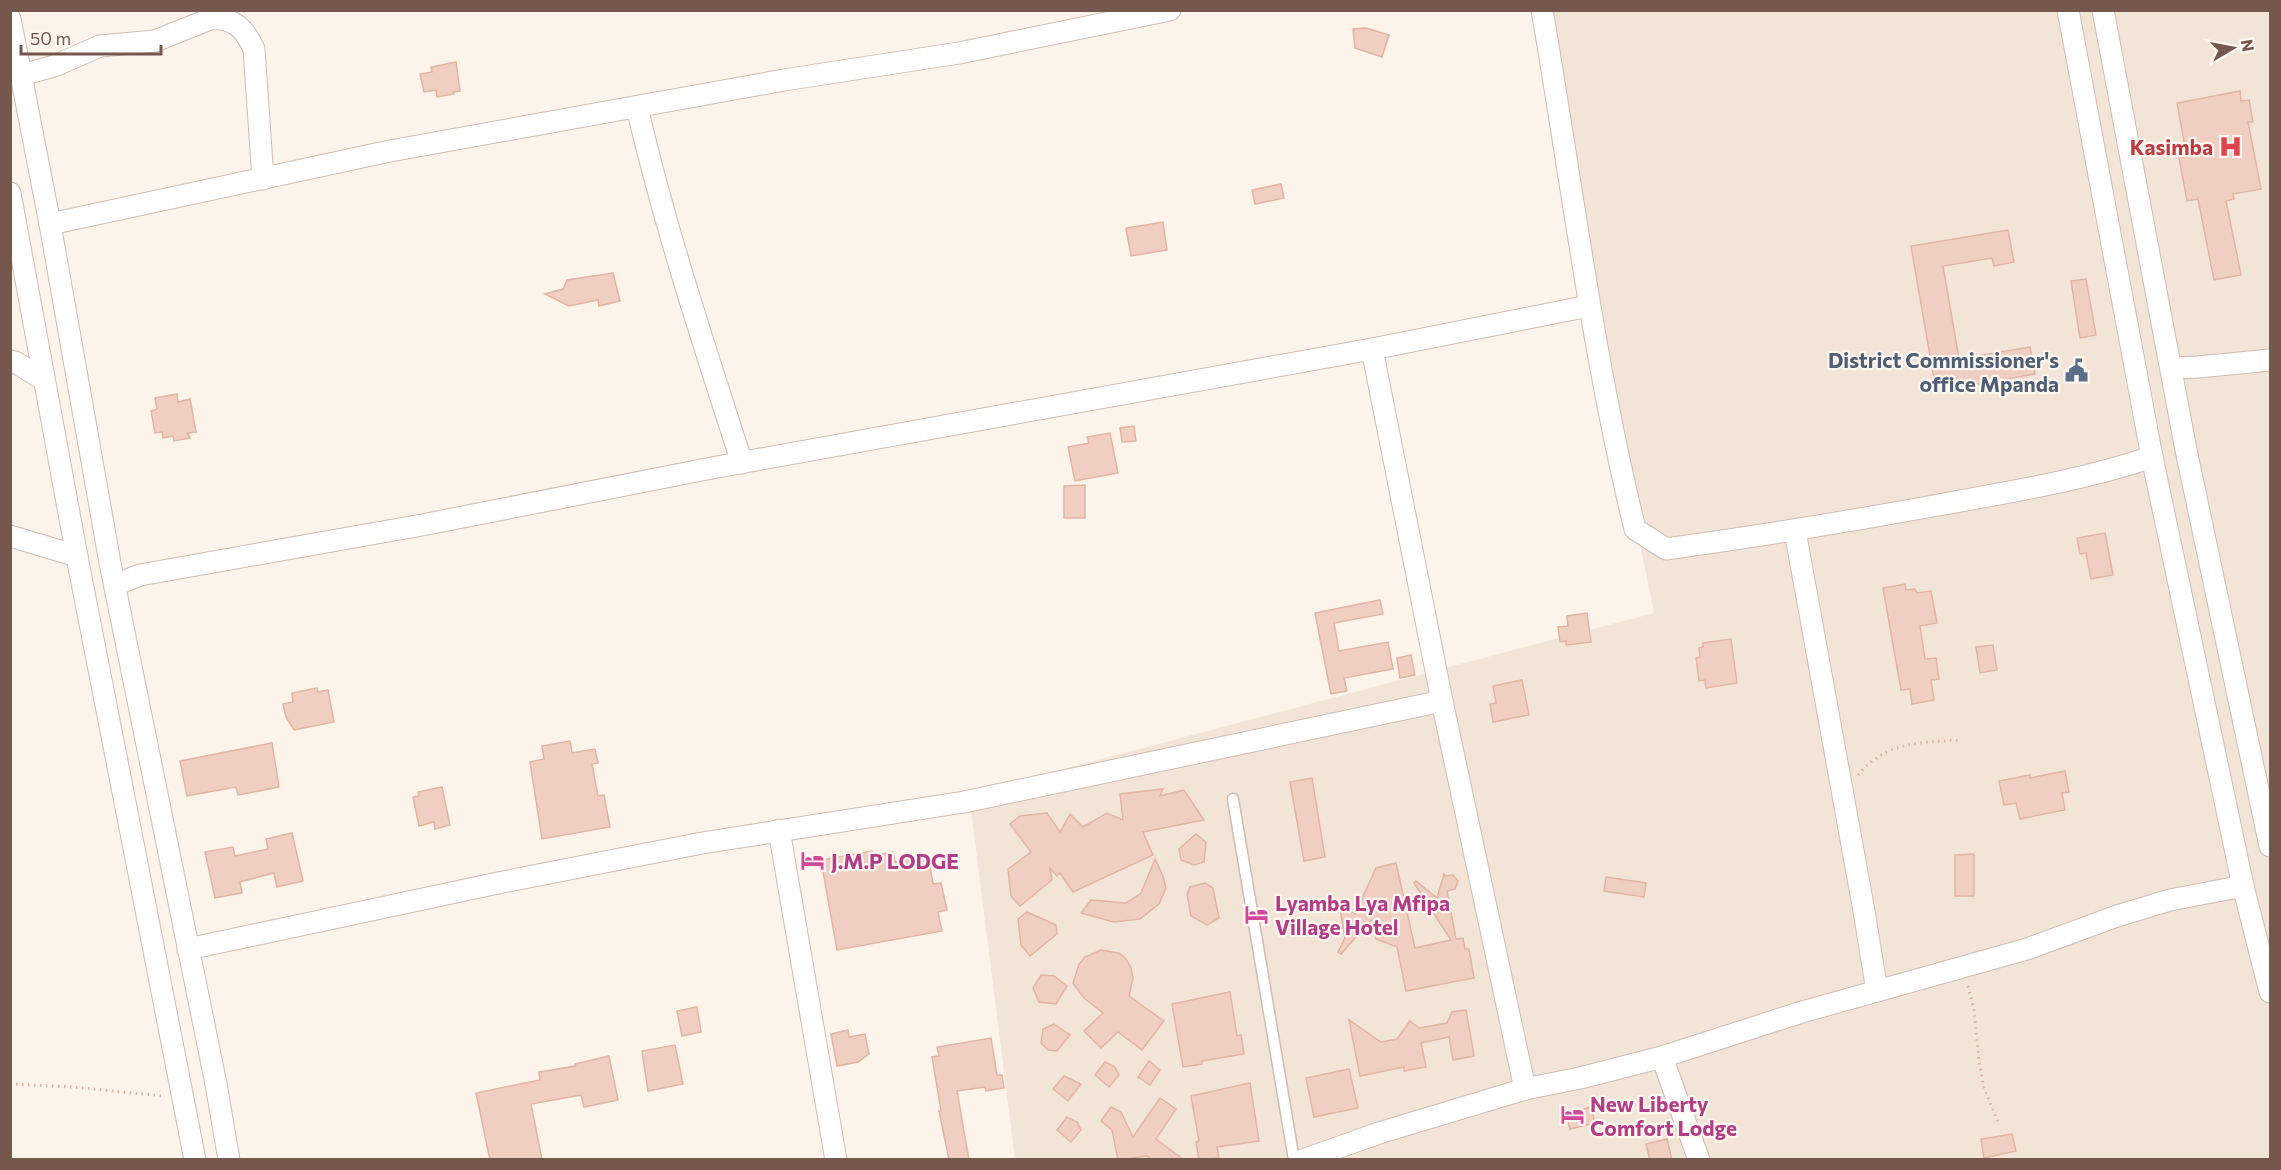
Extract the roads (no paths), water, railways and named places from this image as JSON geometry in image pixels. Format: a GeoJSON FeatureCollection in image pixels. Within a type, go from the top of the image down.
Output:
{"type":"FeatureCollection","features":[{"type":"Feature","properties":{"kind":"street"},"geometry":{"type":"LineString","coordinates":[[50,224],[390,151],[784,80],[959,53],[1170,10]]}},
{"type":"Feature","properties":{"kind":"street"},"geometry":{"type":"LineString","coordinates":[[1542,10],[1589,306],[1620,467],[1635,529],[1666,549],[1795,531],[2057,483],[2105,472],[2152,457]]}},
{"type":"Feature","properties":{"kind":"street"},"geometry":{"type":"LineString","coordinates":[[2068,10],[2152,457],[2243,886],[2271,992]]}},
{"type":"Feature","properties":{"kind":"street"},"geometry":{"type":"LineString","coordinates":[[2103,10],[2189,461],[2271,846]]}},
{"type":"Feature","properties":{"kind":"street"},"geometry":{"type":"LineString","coordinates":[[22,75],[54,66],[100,46],[154,41],[210,19],[220,18],[239,25],[254,49],[263,179]]}},
{"type":"Feature","properties":{"kind":"street"},"geometry":{"type":"LineString","coordinates":[[10,19],[50,224],[115,585],[229,1160]]}},
{"type":"Feature","properties":{"kind":"street"},"geometry":{"type":"LineString","coordinates":[[637,107],[653,176],[682,278],[742,463]]}},
{"type":"Feature","properties":{"kind":"street"},"geometry":{"type":"LineString","coordinates":[[10,193],[77,556],[195,1160]]}},
{"type":"Feature","properties":{"kind":"street"},"geometry":{"type":"LineString","coordinates":[[115,585],[140,575],[183,569],[742,463],[1372,349],[1589,306]]}},
{"type":"Feature","properties":{"kind":"street"},"geometry":{"type":"LineString","coordinates":[[1372,349],[1442,701],[1526,1089]]}},
{"type":"Feature","properties":{"kind":"street"},"geometry":{"type":"LineString","coordinates":[[2171,368],[2271,360]]}},
{"type":"Feature","properties":{"kind":"street"},"geometry":{"type":"LineString","coordinates":[[10,361],[44,380]]}},
{"type":"Feature","properties":{"kind":"street"},"geometry":{"type":"LineString","coordinates":[[1795,531],[1877,991]]}},
{"type":"Feature","properties":{"kind":"street"},"geometry":{"type":"LineString","coordinates":[[10,536],[77,556]]}},
{"type":"Feature","properties":{"kind":"street"},"geometry":{"type":"LineString","coordinates":[[188,950],[498,883],[702,843],[964,802],[1442,701]]}},
{"type":"Feature","properties":{"kind":"street"},"geometry":{"type":"LineString","coordinates":[[779,830],[836,1160]]}},
{"type":"Feature","properties":{"kind":"street"},"geometry":{"type":"LineString","coordinates":[[1304,1160],[1379,1133],[1526,1089],[1662,1057],[1802,1012],[2027,949],[2117,916],[2170,900],[2243,886]]}},
{"type":"Feature","properties":{"kind":"street"},"geometry":{"type":"LineString","coordinates":[[1662,1057],[1699,1160]]}},
{"type":"Feature","properties":{"kind":"lane"},"geometry":{"type":"LineString","coordinates":[[1233,799],[1294,1160]]}},
{"type":"Feature","properties":{"kind":"place","name":"Kasimba"},"geometry":{"type":"Point","coordinates":[2231,146]}},
{"type":"Feature","properties":{"kind":"place","name":"District Commissioner's office Mpanda"},"geometry":{"type":"Point","coordinates":[2077,371]}},
{"type":"Feature","properties":{"kind":"place","name":"J.M.P LODGE"},"geometry":{"type":"Point","coordinates":[813,860]}},
{"type":"Feature","properties":{"kind":"place","name":"Lyamba Lya Mfipa Village Hotel"},"geometry":{"type":"Point","coordinates":[1257,914]}},
{"type":"Feature","properties":{"kind":"place","name":"New Liberty Comfort Lodge"},"geometry":{"type":"Point","coordinates":[1572,1115]}}]}
